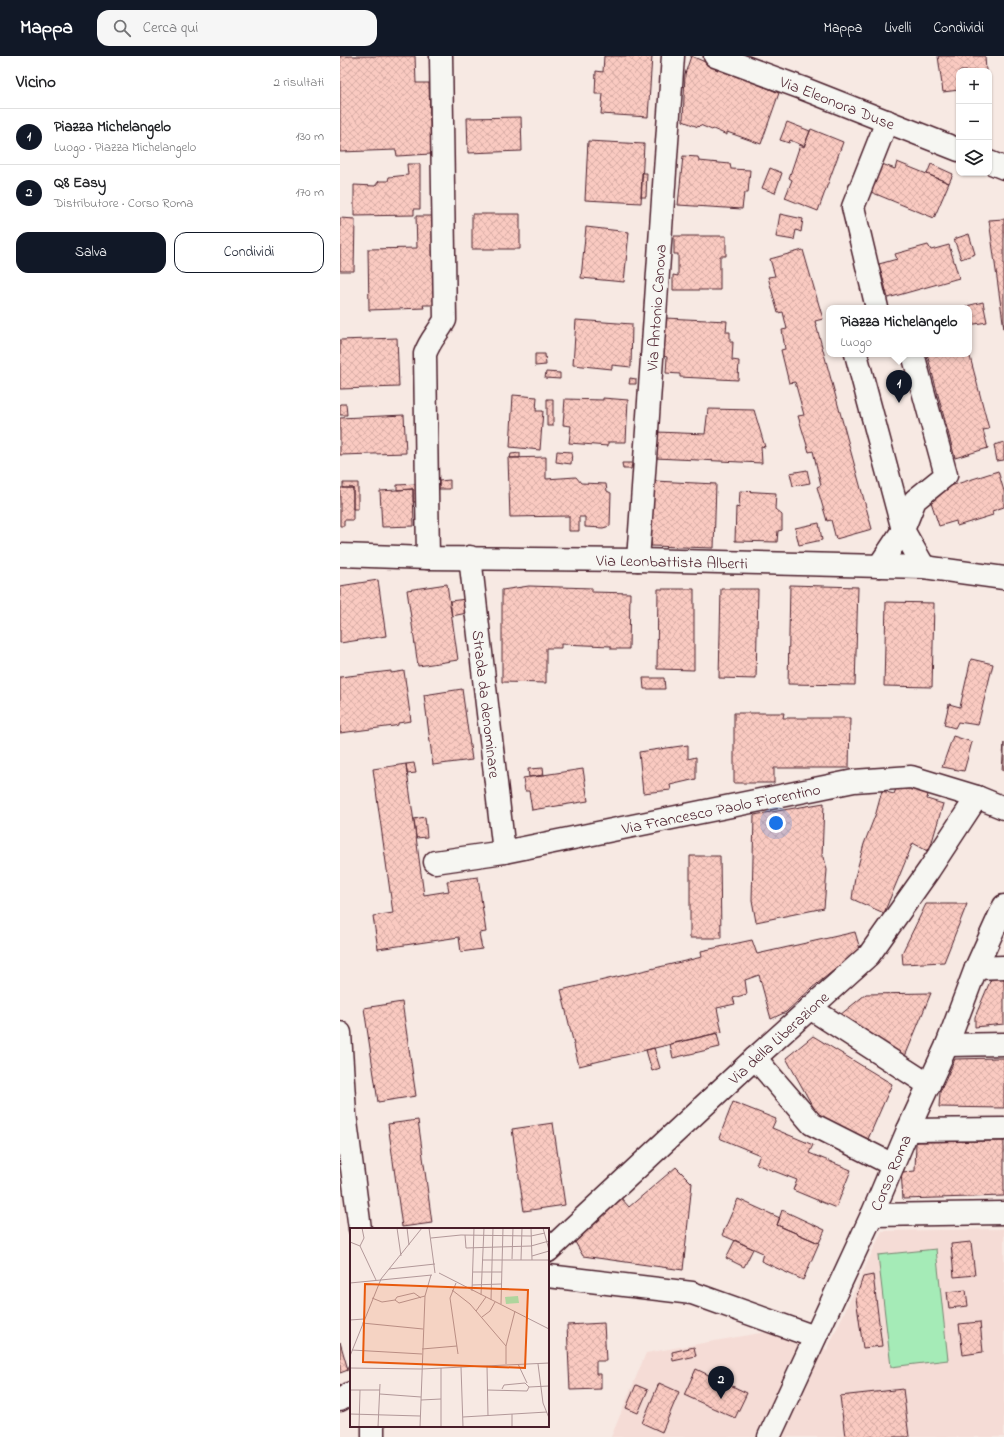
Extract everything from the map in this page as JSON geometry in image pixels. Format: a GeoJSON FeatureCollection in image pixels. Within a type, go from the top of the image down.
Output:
{"type":"FeatureCollection","features":[{"type":"Feature","properties":{"kind":"street"},"geometry":{"type":"LineString","coordinates":[[428,558],[425,354],[430,342],[439,332],[445,320],[441,56]]}},
{"type":"Feature","properties":{"kind":"street","name":"Via Antonio Canova"},"geometry":{"type":"LineString","coordinates":[[638,560],[673,56]]}},
{"type":"Feature","properties":{"kind":"street","name":"Via Eleonora Duse"},"geometry":{"type":"LineString","coordinates":[[715,56],[802,88],[956,149]]}},
{"type":"Feature","properties":{"kind":"street"},"geometry":{"type":"LineString","coordinates":[[876,305],[853,207],[887,121]]}},
{"type":"Feature","properties":{"kind":"street"},"geometry":{"type":"LineString","coordinates":[[992,163],[1004,168]]}},
{"type":"Feature","properties":{"kind":"street"},"geometry":{"type":"LineString","coordinates":[[857,357],[903,530],[924,567]]}},
{"type":"Feature","properties":{"kind":"street"},"geometry":{"type":"LineString","coordinates":[[879,566],[903,530],[915,500],[946,475],[914,357]]}},
{"type":"Feature","properties":{"kind":"street","name":"Via Leonbattista Alberti"},"geometry":{"type":"LineString","coordinates":[[340,555],[924,567],[1004,578]]}},
{"type":"Feature","properties":{"kind":"street","name":"Strada da denominare"},"geometry":{"type":"LineString","coordinates":[[470,557],[504,852]]}},
{"type":"Feature","properties":{"kind":"street","name":"Via Francesco Paolo Fiorentino"},"geometry":{"type":"LineString","coordinates":[[435,862],[504,852],[854,781],[911,777],[977,797],[1004,808]]}},
{"type":"Feature","properties":{"kind":"street","name":"Via della Liberazione"},"geometry":{"type":"LineString","coordinates":[[549,1250],[755,1058],[869,956],[929,870],[977,797]]}},
{"type":"Feature","properties":{"kind":"street","name":"Corso Roma"},"geometry":{"type":"LineString","coordinates":[[769,1437],[872,1215],[908,1130],[947,1045],[976,968],[1004,906]]}},
{"type":"Feature","properties":{"kind":"street"},"geometry":{"type":"LineString","coordinates":[[976,968],[1004,967]]}},
{"type":"Feature","properties":{"kind":"street"},"geometry":{"type":"LineString","coordinates":[[810,1008],[929,1085]]}},
{"type":"Feature","properties":{"kind":"street"},"geometry":{"type":"LineString","coordinates":[[340,1033],[342,1114],[360,1228]]}},
{"type":"Feature","properties":{"kind":"street"},"geometry":{"type":"LineString","coordinates":[[947,1045],[1004,1044]]}},
{"type":"Feature","properties":{"kind":"street"},"geometry":{"type":"LineString","coordinates":[[755,1058],[812,1124],[893,1165]]}},
{"type":"Feature","properties":{"kind":"street"},"geometry":{"type":"LineString","coordinates":[[908,1130],[1004,1129]]}},
{"type":"Feature","properties":{"kind":"street"},"geometry":{"type":"LineString","coordinates":[[872,1215],[1004,1213]]}},
{"type":"Feature","properties":{"kind":"street"},"geometry":{"type":"LineString","coordinates":[[549,1276],[692,1293],[816,1337]]}},
{"type":"Feature","properties":{"kind":"street"},"geometry":{"type":"LineString","coordinates":[[340,1400],[350,1394]]}},
{"type":"Feature","properties":{"kind":"street"},"geometry":{"type":"LineString","coordinates":[[372,1427],[373,1437]]}},
{"type":"Feature","properties":{"kind":"shaded area"},"geometry":{"type":"Polygon","coordinates":[[[1004,1229],[1004,1437],[611,1437],[646,1353],[778,1330],[827,1350],[882,1231],[1004,1229]]]}},
{"type":"Feature","properties":{"kind":"green space"},"geometry":{"type":"Polygon","coordinates":[[[936,1249],[948,1360],[891,1367],[878,1255],[936,1249]]]}},
{"type":"Feature","properties":{"kind":"building"},"geometry":{"type":"Polygon","coordinates":[[[340,56],[415,56],[416,83],[429,83],[431,154],[397,156],[396,150],[340,152],[340,56]]]}},
{"type":"Feature","properties":{"kind":"building"},"geometry":{"type":"Polygon","coordinates":[[[604,56],[652,56],[648,117],[601,114],[603,94],[595,94],[596,71],[603,72],[604,56]]]}},
{"type":"Feature","properties":{"kind":"building"},"geometry":{"type":"Polygon","coordinates":[[[691,56],[779,93],[761,144],[727,132],[727,135],[713,129],[712,130],[700,125],[698,127],[683,121],[685,74],[691,56]]]}},
{"type":"Feature","properties":{"kind":"building"},"geometry":{"type":"Polygon","coordinates":[[[938,56],[985,56],[986,68],[956,68],[956,90],[943,92],[938,56]]]}},
{"type":"Feature","properties":{"kind":"building"},"geometry":{"type":"Polygon","coordinates":[[[521,117],[522,151],[468,153],[467,118],[521,117]]]}},
{"type":"Feature","properties":{"kind":"building"},"geometry":{"type":"Polygon","coordinates":[[[787,122],[810,131],[804,146],[790,140],[789,143],[780,140],[787,122]]]}},
{"type":"Feature","properties":{"kind":"building"},"geometry":{"type":"Polygon","coordinates":[[[811,129],[843,142],[818,211],[785,198],[792,180],[789,178],[800,145],[804,147],[811,129]]]}},
{"type":"Feature","properties":{"kind":"building"},"geometry":{"type":"Polygon","coordinates":[[[588,141],[644,144],[641,203],[585,200],[588,141]]]}},
{"type":"Feature","properties":{"kind":"building"},"geometry":{"type":"Polygon","coordinates":[[[683,156],[698,157],[699,161],[730,164],[731,169],[750,170],[748,193],[744,193],[742,209],[678,205],[683,156]]]}},
{"type":"Feature","properties":{"kind":"building"},"geometry":{"type":"Polygon","coordinates":[[[877,162],[895,169],[897,162],[949,183],[934,218],[866,190],[877,162]]]}},
{"type":"Feature","properties":{"kind":"building"},"geometry":{"type":"Polygon","coordinates":[[[407,164],[420,164],[420,209],[414,209],[414,215],[354,216],[354,185],[375,186],[379,181],[388,181],[389,177],[408,175],[407,164]]]}},
{"type":"Feature","properties":{"kind":"building"},"geometry":{"type":"Polygon","coordinates":[[[931,164],[953,174],[949,183],[927,174],[931,164]]]}},
{"type":"Feature","properties":{"kind":"building"},"geometry":{"type":"Polygon","coordinates":[[[770,168],[782,173],[775,193],[762,188],[770,168]]]}},
{"type":"Feature","properties":{"kind":"building"},"geometry":{"type":"Polygon","coordinates":[[[642,173],[647,173],[646,197],[641,197],[642,173]]]}},
{"type":"Feature","properties":{"kind":"building"},"geometry":{"type":"Polygon","coordinates":[[[472,214],[520,214],[520,249],[472,249],[472,214]]]}},
{"type":"Feature","properties":{"kind":"building"},"geometry":{"type":"Polygon","coordinates":[[[780,214],[803,219],[801,232],[796,230],[794,240],[776,237],[780,214]]]}},
{"type":"Feature","properties":{"kind":"building"},"geometry":{"type":"Polygon","coordinates":[[[416,216],[432,216],[435,305],[423,305],[424,308],[369,310],[368,249],[417,248],[416,216]]]}},
{"type":"Feature","properties":{"kind":"building"},"geometry":{"type":"Polygon","coordinates":[[[340,218],[355,219],[354,271],[340,271],[340,218]]]}},
{"type":"Feature","properties":{"kind":"building"},"geometry":{"type":"Polygon","coordinates":[[[1004,219],[1004,329],[989,220],[1004,219]]]}},
{"type":"Feature","properties":{"kind":"building"},"geometry":{"type":"Polygon","coordinates":[[[586,227],[629,232],[624,282],[581,278],[586,227]]]}},
{"type":"Feature","properties":{"kind":"building"},"geometry":{"type":"Polygon","coordinates":[[[969,234],[975,254],[961,259],[954,239],[969,234]]]}},
{"type":"Feature","properties":{"kind":"building"},"geometry":{"type":"Polygon","coordinates":[[[674,236],[726,236],[726,256],[720,256],[720,290],[673,290],[673,275],[678,276],[678,254],[674,254],[674,236]]]}},
{"type":"Feature","properties":{"kind":"building"},"geometry":{"type":"Polygon","coordinates":[[[928,245],[931,250],[949,245],[959,278],[888,298],[879,264],[897,259],[895,254],[928,245]]]}},
{"type":"Feature","properties":{"kind":"building"},"geometry":{"type":"Polygon","coordinates":[[[803,250],[823,319],[815,321],[872,529],[836,539],[831,520],[827,521],[817,487],[821,485],[813,451],[809,452],[798,416],[804,415],[795,382],[789,383],[781,350],[785,349],[782,330],[787,329],[783,312],[778,313],[768,277],[775,276],[770,259],[803,250]]]}},
{"type":"Feature","properties":{"kind":"building"},"geometry":{"type":"Polygon","coordinates":[[[983,302],[987,322],[972,324],[972,305],[970,305],[983,302]]]}},
{"type":"Feature","properties":{"kind":"building"},"geometry":{"type":"Polygon","coordinates":[[[665,318],[727,321],[726,332],[730,332],[730,342],[733,342],[732,360],[739,361],[738,380],[680,377],[680,374],[666,373],[667,357],[663,356],[665,318]]]}},
{"type":"Feature","properties":{"kind":"building"},"geometry":{"type":"Polygon","coordinates":[[[576,320],[632,324],[631,367],[612,365],[612,369],[573,365],[576,320]]]}},
{"type":"Feature","properties":{"kind":"building"},"geometry":{"type":"Polygon","coordinates":[[[397,338],[399,387],[340,389],[340,340],[397,338]]]}},
{"type":"Feature","properties":{"kind":"building"},"geometry":{"type":"Polygon","coordinates":[[[535,354],[545,354],[546,365],[535,366],[535,354]]]}},
{"type":"Feature","properties":{"kind":"building"},"geometry":{"type":"Polygon","coordinates":[[[928,357],[970,357],[989,429],[983,430],[988,448],[955,458],[928,357]]]}},
{"type":"Feature","properties":{"kind":"building"},"geometry":{"type":"Polygon","coordinates":[[[546,372],[560,373],[560,379],[545,378],[546,372]]]}},
{"type":"Feature","properties":{"kind":"building"},"geometry":{"type":"Polygon","coordinates":[[[630,378],[636,379],[636,384],[629,384],[630,378]]]}},
{"type":"Feature","properties":{"kind":"building"},"geometry":{"type":"Polygon","coordinates":[[[513,395],[537,397],[536,411],[543,411],[540,450],[510,447],[513,395]]]}},
{"type":"Feature","properties":{"kind":"building"},"geometry":{"type":"Polygon","coordinates":[[[603,398],[628,400],[626,442],[608,442],[608,446],[569,443],[571,426],[563,425],[565,399],[603,400],[603,398]]]}},
{"type":"Feature","properties":{"kind":"building"},"geometry":{"type":"Polygon","coordinates":[[[547,399],[553,399],[553,426],[547,426],[547,399]]]}},
{"type":"Feature","properties":{"kind":"building"},"geometry":{"type":"Polygon","coordinates":[[[340,404],[346,404],[347,415],[340,415],[340,404]]]}},
{"type":"Feature","properties":{"kind":"building"},"geometry":{"type":"Polygon","coordinates":[[[708,409],[754,410],[765,447],[761,446],[762,463],[655,458],[657,432],[705,434],[708,409]]]}},
{"type":"Feature","properties":{"kind":"building"},"geometry":{"type":"Polygon","coordinates":[[[404,415],[406,453],[340,455],[340,418],[404,415]]]}},
{"type":"Feature","properties":{"kind":"building"},"geometry":{"type":"Polygon","coordinates":[[[1004,442],[1004,460],[997,461],[994,445],[1004,442]]]}},
{"type":"Feature","properties":{"kind":"building"},"geometry":{"type":"Polygon","coordinates":[[[557,451],[572,452],[571,464],[556,462],[557,451]]]}},
{"type":"Feature","properties":{"kind":"building"},"geometry":{"type":"Polygon","coordinates":[[[520,453],[520,458],[510,458],[511,454],[520,453]]]}},
{"type":"Feature","properties":{"kind":"building"},"geometry":{"type":"Polygon","coordinates":[[[546,457],[546,479],[576,477],[581,483],[606,484],[607,491],[611,493],[610,526],[603,528],[585,527],[585,517],[579,517],[579,531],[569,531],[569,516],[510,517],[508,458],[546,457]]]}},
{"type":"Feature","properties":{"kind":"building"},"geometry":{"type":"Polygon","coordinates":[[[622,463],[632,463],[631,469],[623,469],[622,463]]]}},
{"type":"Feature","properties":{"kind":"building"},"geometry":{"type":"Polygon","coordinates":[[[807,470],[810,483],[793,486],[790,473],[807,470]]]}},
{"type":"Feature","properties":{"kind":"building"},"geometry":{"type":"Polygon","coordinates":[[[998,471],[1004,491],[1004,507],[992,511],[993,515],[957,526],[956,521],[939,526],[928,493],[998,471]]]}},
{"type":"Feature","properties":{"kind":"building"},"geometry":{"type":"Polygon","coordinates":[[[450,480],[450,489],[439,489],[439,481],[450,480]]]}},
{"type":"Feature","properties":{"kind":"building"},"geometry":{"type":"Polygon","coordinates":[[[654,481],[716,484],[714,548],[651,546],[654,481]]]}},
{"type":"Feature","properties":{"kind":"building"},"geometry":{"type":"Polygon","coordinates":[[[343,483],[358,483],[358,509],[353,509],[353,488],[343,488],[343,483]]]}},
{"type":"Feature","properties":{"kind":"building"},"geometry":{"type":"Polygon","coordinates":[[[417,484],[417,502],[413,502],[413,489],[397,490],[397,485],[417,484]]]}},
{"type":"Feature","properties":{"kind":"building"},"geometry":{"type":"Polygon","coordinates":[[[340,488],[353,488],[353,520],[344,520],[344,526],[340,526],[340,488]]]}},
{"type":"Feature","properties":{"kind":"building"},"geometry":{"type":"Polygon","coordinates":[[[413,489],[414,526],[382,527],[380,491],[413,489]]]}},
{"type":"Feature","properties":{"kind":"building"},"geometry":{"type":"Polygon","coordinates":[[[740,491],[776,493],[775,509],[782,515],[782,530],[778,531],[777,542],[735,541],[736,507],[739,508],[740,491]]]}},
{"type":"Feature","properties":{"kind":"building"},"geometry":{"type":"Polygon","coordinates":[[[819,523],[822,540],[799,545],[795,528],[819,523]]]}},
{"type":"Feature","properties":{"kind":"building"},"geometry":{"type":"Polygon","coordinates":[[[378,580],[386,636],[340,643],[340,586],[378,580]]]}},
{"type":"Feature","properties":{"kind":"building"},"geometry":{"type":"Polygon","coordinates":[[[447,584],[458,660],[418,666],[407,590],[447,584]]]}},
{"type":"Feature","properties":{"kind":"building"},"geometry":{"type":"Polygon","coordinates":[[[790,585],[858,587],[855,685],[788,684],[790,585]]]}},
{"type":"Feature","properties":{"kind":"building"},"geometry":{"type":"Polygon","coordinates":[[[529,586],[592,588],[592,592],[630,593],[629,649],[611,649],[611,646],[561,644],[561,648],[546,648],[546,683],[502,682],[502,590],[529,586]]]}},
{"type":"Feature","properties":{"kind":"building"},"geometry":{"type":"Polygon","coordinates":[[[658,589],[694,589],[694,670],[657,669],[658,589]]]}},
{"type":"Feature","properties":{"kind":"building"},"geometry":{"type":"Polygon","coordinates":[[[721,589],[758,589],[756,679],[719,678],[721,589]]]}},
{"type":"Feature","properties":{"kind":"building"},"geometry":{"type":"Polygon","coordinates":[[[466,599],[467,613],[452,616],[450,601],[466,599]]]}},
{"type":"Feature","properties":{"kind":"building"},"geometry":{"type":"Polygon","coordinates":[[[886,602],[934,603],[932,687],[884,686],[886,602]]]}},
{"type":"Feature","properties":{"kind":"building"},"geometry":{"type":"Polygon","coordinates":[[[971,659],[993,664],[978,725],[958,722],[955,728],[944,725],[949,704],[960,707],[971,659]]]}},
{"type":"Feature","properties":{"kind":"building"},"geometry":{"type":"Polygon","coordinates":[[[391,671],[391,673],[404,671],[411,721],[398,723],[398,725],[394,726],[340,733],[340,677],[391,671]]]}},
{"type":"Feature","properties":{"kind":"building"},"geometry":{"type":"Polygon","coordinates":[[[643,678],[664,678],[665,689],[644,689],[643,678]]]}},
{"type":"Feature","properties":{"kind":"building"},"geometry":{"type":"Polygon","coordinates":[[[462,689],[472,760],[433,765],[424,695],[462,689]]]}},
{"type":"Feature","properties":{"kind":"building"},"geometry":{"type":"Polygon","coordinates":[[[734,713],[784,713],[783,718],[850,718],[849,768],[774,768],[774,783],[734,783],[734,713]]]}},
{"type":"Feature","properties":{"kind":"building"},"geometry":{"type":"Polygon","coordinates":[[[953,736],[972,742],[964,771],[942,767],[953,736]]]}},
{"type":"Feature","properties":{"kind":"building"},"geometry":{"type":"Polygon","coordinates":[[[1004,743],[1004,770],[1002,770],[1004,743]]]}},
{"type":"Feature","properties":{"kind":"building"},"geometry":{"type":"Polygon","coordinates":[[[688,745],[688,759],[696,757],[696,779],[670,785],[671,790],[643,793],[639,752],[688,745]]]}},
{"type":"Feature","properties":{"kind":"building"},"geometry":{"type":"Polygon","coordinates":[[[414,763],[416,773],[407,774],[406,764],[414,763]]]}},
{"type":"Feature","properties":{"kind":"building"},"geometry":{"type":"Polygon","coordinates":[[[406,764],[424,895],[449,891],[447,881],[478,877],[486,932],[479,933],[482,949],[461,952],[459,937],[378,949],[373,916],[393,913],[373,769],[406,764]]]}},
{"type":"Feature","properties":{"kind":"building"},"geometry":{"type":"Polygon","coordinates":[[[543,768],[544,776],[529,777],[528,769],[543,768]]]}},
{"type":"Feature","properties":{"kind":"building"},"geometry":{"type":"Polygon","coordinates":[[[583,769],[588,801],[532,810],[529,791],[525,791],[523,778],[583,769]]]}},
{"type":"Feature","properties":{"kind":"building"},"geometry":{"type":"Polygon","coordinates":[[[896,789],[911,789],[928,794],[927,799],[943,804],[929,852],[913,843],[884,913],[852,899],[855,877],[864,844],[876,813],[882,791],[894,794],[896,789]]]}},
{"type":"Feature","properties":{"kind":"building"},"geometry":{"type":"Polygon","coordinates":[[[824,803],[822,857],[824,857],[827,870],[824,908],[756,922],[752,900],[754,815],[824,803]]]}},
{"type":"Feature","properties":{"kind":"building"},"geometry":{"type":"Polygon","coordinates":[[[425,817],[427,837],[416,838],[414,819],[425,817]]]}},
{"type":"Feature","properties":{"kind":"building"},"geometry":{"type":"Polygon","coordinates":[[[690,856],[720,856],[721,938],[690,938],[690,856]]]}},
{"type":"Feature","properties":{"kind":"building"},"geometry":{"type":"Polygon","coordinates":[[[926,904],[967,904],[944,962],[903,964],[902,953],[926,904]]]}},
{"type":"Feature","properties":{"kind":"building"},"geometry":{"type":"Polygon","coordinates":[[[855,932],[860,949],[812,988],[786,1012],[771,1019],[759,975],[745,980],[747,994],[733,998],[735,1004],[717,1008],[722,1032],[579,1066],[561,990],[702,957],[701,951],[752,940],[757,954],[855,932]]]}},
{"type":"Feature","properties":{"kind":"building"},"geometry":{"type":"Polygon","coordinates":[[[1004,978],[1004,1024],[975,1027],[975,1017],[991,979],[1004,978]]]}},
{"type":"Feature","properties":{"kind":"building"},"geometry":{"type":"Polygon","coordinates":[[[931,993],[904,1059],[840,1015],[866,994],[931,993]]]}},
{"type":"Feature","properties":{"kind":"building"},"geometry":{"type":"Polygon","coordinates":[[[402,1002],[416,1096],[378,1102],[364,1008],[402,1002]]]}},
{"type":"Feature","properties":{"kind":"building"},"geometry":{"type":"Polygon","coordinates":[[[717,1033],[720,1047],[673,1058],[670,1044],[717,1033]]]}},
{"type":"Feature","properties":{"kind":"building"},"geometry":{"type":"Polygon","coordinates":[[[813,1036],[892,1084],[868,1139],[818,1116],[786,1058],[813,1036]]]}},
{"type":"Feature","properties":{"kind":"building"},"geometry":{"type":"Polygon","coordinates":[[[654,1048],[660,1068],[652,1071],[646,1050],[654,1048]]]}},
{"type":"Feature","properties":{"kind":"building"},"geometry":{"type":"Polygon","coordinates":[[[1004,1058],[1004,1108],[939,1107],[940,1092],[955,1059],[1004,1058]]]}},
{"type":"Feature","properties":{"kind":"building"},"geometry":{"type":"Polygon","coordinates":[[[733,1102],[776,1119],[772,1128],[813,1145],[809,1153],[851,1170],[836,1208],[793,1190],[797,1180],[756,1164],[760,1155],[719,1138],[733,1102]]]}},
{"type":"Feature","properties":{"kind":"building"},"geometry":{"type":"Polygon","coordinates":[[[418,1120],[432,1223],[402,1227],[388,1124],[418,1120]]]}},
{"type":"Feature","properties":{"kind":"building"},"geometry":{"type":"Polygon","coordinates":[[[553,1123],[565,1205],[524,1211],[512,1129],[553,1123]]]}},
{"type":"Feature","properties":{"kind":"building"},"geometry":{"type":"Polygon","coordinates":[[[1004,1141],[1004,1196],[903,1199],[901,1172],[915,1171],[916,1142],[1004,1141]]]}},
{"type":"Feature","properties":{"kind":"building"},"geometry":{"type":"Polygon","coordinates":[[[676,1167],[692,1183],[683,1270],[583,1256],[575,1242],[621,1198],[629,1207],[676,1167]]]}},
{"type":"Feature","properties":{"kind":"building"},"geometry":{"type":"Polygon","coordinates":[[[738,1199],[780,1218],[777,1225],[819,1243],[803,1280],[761,1261],[763,1253],[722,1235],[738,1199]]]}},
{"type":"Feature","properties":{"kind":"building"},"geometry":{"type":"Polygon","coordinates":[[[782,1210],[825,1230],[819,1243],[777,1225],[782,1210]]]}},
{"type":"Feature","properties":{"kind":"building"},"geometry":{"type":"Polygon","coordinates":[[[735,1240],[753,1249],[744,1267],[726,1258],[735,1240]]]}},
{"type":"Feature","properties":{"kind":"building"},"geometry":{"type":"Polygon","coordinates":[[[971,1242],[975,1275],[954,1277],[951,1244],[971,1242]]]}},
{"type":"Feature","properties":{"kind":"building"},"geometry":{"type":"Polygon","coordinates":[[[873,1275],[882,1346],[863,1348],[856,1298],[863,1277],[873,1275]]]}},
{"type":"Feature","properties":{"kind":"building"},"geometry":{"type":"Polygon","coordinates":[[[966,1290],[968,1306],[949,1308],[947,1292],[966,1290]]]}},
{"type":"Feature","properties":{"kind":"building"},"geometry":{"type":"Polygon","coordinates":[[[980,1322],[983,1352],[963,1355],[959,1324],[980,1322]]]}},
{"type":"Feature","properties":{"kind":"building"},"geometry":{"type":"Polygon","coordinates":[[[604,1323],[606,1361],[596,1361],[596,1374],[601,1374],[601,1389],[570,1390],[567,1325],[604,1323]]]}},
{"type":"Feature","properties":{"kind":"building"},"geometry":{"type":"Polygon","coordinates":[[[340,1342],[348,1370],[340,1373],[340,1342]]]}},
{"type":"Feature","properties":{"kind":"building"},"geometry":{"type":"Polygon","coordinates":[[[694,1347],[696,1356],[673,1361],[672,1352],[694,1347]]]}},
{"type":"Feature","properties":{"kind":"building"},"geometry":{"type":"Polygon","coordinates":[[[696,1369],[747,1393],[735,1418],[684,1395],[696,1369]]]}},
{"type":"Feature","properties":{"kind":"building"},"geometry":{"type":"Polygon","coordinates":[[[659,1383],[679,1392],[662,1432],[642,1423],[659,1383]]]}},
{"type":"Feature","properties":{"kind":"building"},"geometry":{"type":"Polygon","coordinates":[[[636,1385],[648,1390],[638,1413],[626,1408],[636,1385]]]}},
{"type":"Feature","properties":{"kind":"building"},"geometry":{"type":"Polygon","coordinates":[[[903,1389],[909,1437],[845,1437],[840,1396],[903,1389]]]}},
{"type":"Feature","properties":{"kind":"place","name":"Piazza Michelangelo"},"geometry":{"type":"Point","coordinates":[899,403]}},
{"type":"Feature","properties":{"kind":"place","name":"Q8 Easy"},"geometry":{"type":"Point","coordinates":[721,1399]}}]}
